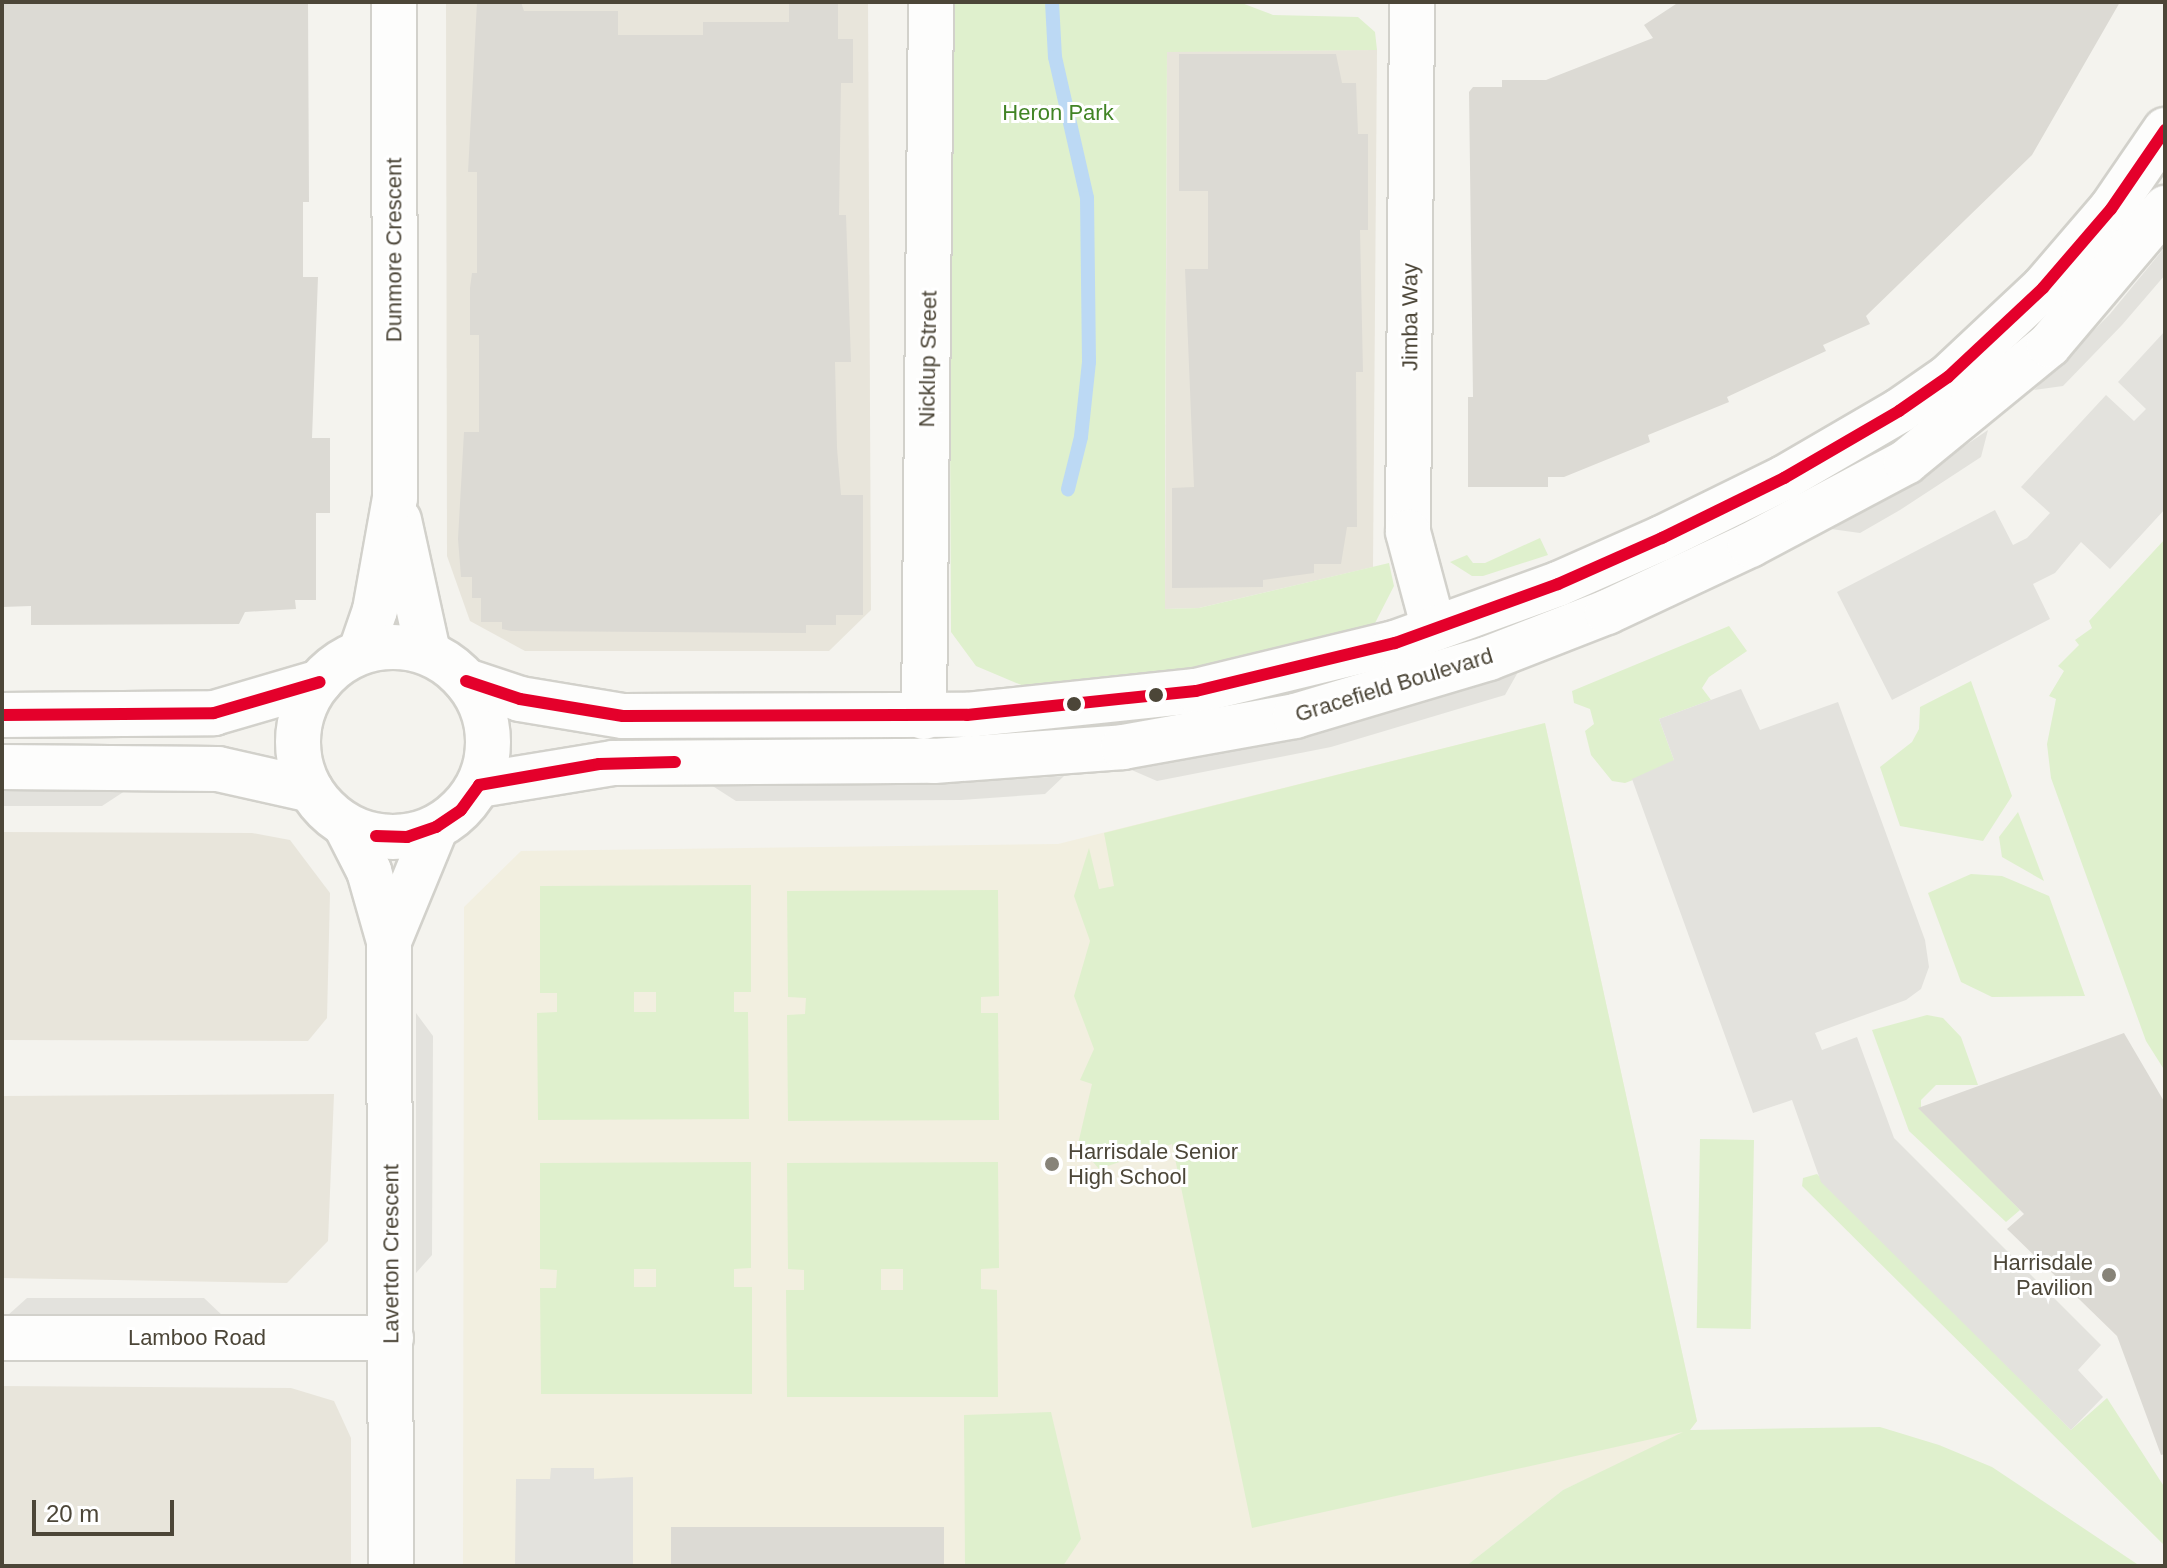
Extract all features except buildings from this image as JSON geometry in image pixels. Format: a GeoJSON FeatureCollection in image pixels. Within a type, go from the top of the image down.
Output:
{"type":"FeatureCollection","features":[{"type":"Feature","properties":{"kind":"street","name":"Dunmore Crescent"},"geometry":{"type":"LineString","coordinates":[[361,651],[375,610],[395,498],[394,2]]}},
{"type":"Feature","properties":{"kind":"street","name":"Nicklup Street"},"geometry":{"type":"LineString","coordinates":[[924,717],[931,2]]}},
{"type":"Feature","properties":{"kind":"street","name":"Jimba Way"},"geometry":{"type":"LineString","coordinates":[[1412,2],[1408,532],[1434,629]]}},
{"type":"Feature","properties":{"kind":"street","name":"Gracefield Boulevard"},"geometry":{"type":"LineString","coordinates":[[466,681],[520,699],[623,716],[924,717],[1048,710],[1196,691],[1346,658],[1558,584],[1662,538],[1818,460],[1924,395],[2043,288],[2111,209],[2165,130]]}},
{"type":"Feature","properties":{"kind":"street","name":"Gracefield Boulevard"},"geometry":{"type":"LineString","coordinates":[[479,785],[613,763],[934,761],[1123,747],[1295,716],[1489,658],[1622,605],[1807,518],[1906,462],[2049,345],[2165,208]]}},
{"type":"Feature","properties":{"kind":"street","name":"Dunmore Crescent"},"geometry":{"type":"LineString","coordinates":[[395,498],[428,652]]}},
{"type":"Feature","properties":{"kind":"street"},"geometry":{"type":"LineString","coordinates":[[405,647],[428,652],[466,681],[484,711],[489,736],[479,785],[461,810],[436,827],[407,837],[376,836],[346,826],[311,790],[298,749],[299,722],[320,682],[332,667],[361,651],[405,647]]}},
{"type":"Feature","properties":{"kind":"street"},"geometry":{"type":"LineString","coordinates":[[2,715],[214,713],[320,682]]}},
{"type":"Feature","properties":{"kind":"street"},"geometry":{"type":"LineString","coordinates":[[2,767],[218,769],[311,790]]}},
{"type":"Feature","properties":{"kind":"street","name":"Laverton Crescent"},"geometry":{"type":"LineString","coordinates":[[346,826],[369,871],[389,941],[391,1566]]}},
{"type":"Feature","properties":{"kind":"street","name":"Laverton Crescent"},"geometry":{"type":"LineString","coordinates":[[389,941],[436,827]]}},
{"type":"Feature","properties":{"kind":"street","name":"Lamboo Road"},"geometry":{"type":"LineString","coordinates":[[2,1338],[391,1338]]}},
{"type":"Feature","properties":{"kind":"shaded area"},"geometry":{"type":"Polygon","coordinates":[[[446,2],[868,2],[871,610],[829,651],[525,651],[470,621],[447,556],[446,2]]]}},
{"type":"Feature","properties":{"kind":"shaded area"},"geometry":{"type":"Polygon","coordinates":[[[1377,50],[1373,567],[1199,608],[1165,609],[1167,51],[1377,50]]]}},
{"type":"Feature","properties":{"kind":"shaded area"},"geometry":{"type":"Polygon","coordinates":[[[2165,247],[2165,275],[2122,325],[2063,386],[2034,390],[2110,314],[2165,247]]]}},
{"type":"Feature","properties":{"kind":"shaded area"},"geometry":{"type":"Polygon","coordinates":[[[2165,331],[2165,509],[2110,569],[2081,542],[2055,573],[2033,584],[2050,619],[1892,700],[1837,592],[1995,510],[2013,545],[2027,538],[2050,513],[2021,487],[2106,395],[2134,421],[2146,409],[2118,382],[2165,331]]]}},
{"type":"Feature","properties":{"kind":"shaded area"},"geometry":{"type":"Polygon","coordinates":[[[1988,430],[1981,457],[1900,510],[1860,533],[1831,529],[1891,496],[1988,430]]]}},
{"type":"Feature","properties":{"kind":"shaded area"},"geometry":{"type":"Polygon","coordinates":[[[1518,672],[1505,695],[1331,747],[1157,781],[1127,768],[1327,731],[1518,672]]]}},
{"type":"Feature","properties":{"kind":"shaded area"},"geometry":{"type":"Polygon","coordinates":[[[1741,689],[1760,730],[1838,702],[1925,940],[1929,967],[1921,989],[1906,1000],[1815,1033],[1822,1050],[1857,1037],[1894,1138],[2101,1345],[2078,1370],[2103,1397],[2071,1430],[1821,1182],[1792,1100],[1753,1113],[1632,779],[1674,760],[1659,719],[1741,689]]]}},
{"type":"Feature","properties":{"kind":"shaded area","name":"Harrisdale Senior High School"},"geometry":{"type":"Polygon","coordinates":[[[1545,723],[1697,1421],[1689,1431],[1563,1490],[1466,1566],[463,1566],[464,907],[521,851],[1058,844],[1545,723]]]}},
{"type":"Feature","properties":{"kind":"shaded area"},"geometry":{"type":"Polygon","coordinates":[[[1064,776],[1045,794],[961,800],[736,801],[711,785],[960,783],[1064,776]]]}},
{"type":"Feature","properties":{"kind":"shaded area"},"geometry":{"type":"Polygon","coordinates":[[[128,789],[102,806],[2,806],[2,790],[128,789]]]}},
{"type":"Feature","properties":{"kind":"shaded area"},"geometry":{"type":"Polygon","coordinates":[[[2,832],[252,833],[290,840],[330,893],[327,1018],[308,1041],[2,1040],[2,832]]]}},
{"type":"Feature","properties":{"kind":"shaded area"},"geometry":{"type":"Polygon","coordinates":[[[416,1013],[433,1036],[432,1255],[416,1273],[416,1013]]]}},
{"type":"Feature","properties":{"kind":"shaded area"},"geometry":{"type":"Polygon","coordinates":[[[334,1094],[328,1241],[287,1283],[2,1278],[2,1096],[334,1094]]]}},
{"type":"Feature","properties":{"kind":"shaded area"},"geometry":{"type":"Polygon","coordinates":[[[27,1298],[204,1298],[224,1317],[7,1316],[27,1298]]]}},
{"type":"Feature","properties":{"kind":"shaded area"},"geometry":{"type":"Polygon","coordinates":[[[2,1386],[291,1388],[334,1401],[351,1438],[351,1566],[2,1566],[2,1386]]]}},
{"type":"Feature","properties":{"kind":"shaded area"},"geometry":{"type":"Polygon","coordinates":[[[551,1468],[594,1468],[594,1479],[633,1477],[633,1566],[515,1566],[516,1479],[550,1479],[551,1468]]]}},
{"type":"Feature","properties":{"kind":"green space","name":"Heron Park"},"geometry":{"type":"Polygon","coordinates":[[[948,2],[1239,2],[1273,15],[1358,17],[1375,32],[1377,50],[1167,52],[1165,482],[1165,609],[1199,608],[1389,563],[1394,586],[1374,625],[1252,660],[1026,687],[976,666],[951,632],[948,2]]]}},
{"type":"Feature","properties":{"kind":"green space"},"geometry":{"type":"Polygon","coordinates":[[[1540,538],[1548,555],[1483,576],[1472,576],[1450,562],[1467,555],[1473,563],[1485,563],[1540,538]]]}},
{"type":"Feature","properties":{"kind":"green space"},"geometry":{"type":"Polygon","coordinates":[[[2165,539],[2165,1071],[2146,1041],[2051,778],[2047,744],[2056,699],[2049,696],[2064,671],[2058,666],[2079,645],[2075,640],[2092,628],[2089,621],[2165,539]]]}},
{"type":"Feature","properties":{"kind":"green space"},"geometry":{"type":"Polygon","coordinates":[[[1729,626],[1747,651],[1709,677],[1702,688],[1711,700],[1659,719],[1674,760],[1670,766],[1625,783],[1612,781],[1591,755],[1585,731],[1594,724],[1590,709],[1574,703],[1572,691],[1729,626]]]}},
{"type":"Feature","properties":{"kind":"green space"},"geometry":{"type":"Polygon","coordinates":[[[1971,681],[2012,796],[1983,841],[1900,826],[1880,767],[1912,742],[1919,729],[1920,707],[1971,681]]]}},
{"type":"Feature","properties":{"kind":"green space"},"geometry":{"type":"Polygon","coordinates":[[[1545,723],[1697,1421],[1690,1430],[1880,1427],[1939,1445],[1992,1467],[2140,1566],[1466,1566],[1563,1490],[1683,1432],[1252,1528],[1172,1144],[1099,1169],[1078,1144],[1092,1084],[1080,1080],[1094,1049],[1074,996],[1090,941],[1074,896],[1089,848],[1099,889],[1114,886],[1104,833],[1545,723]]]}},
{"type":"Feature","properties":{"kind":"green space"},"geometry":{"type":"Polygon","coordinates":[[[2018,812],[2044,881],[2002,857],[1999,837],[2018,812]]]}},
{"type":"Feature","properties":{"kind":"green space"},"geometry":{"type":"Polygon","coordinates":[[[1971,874],[2002,876],[2049,896],[2085,996],[1992,997],[1961,982],[1928,893],[1971,874]]]}},
{"type":"Feature","properties":{"kind":"green space"},"geometry":{"type":"Polygon","coordinates":[[[751,885],[751,992],[734,992],[734,1012],[748,1012],[749,1119],[538,1120],[537,1013],[557,1012],[557,993],[540,993],[540,886],[751,885]],[[634,992],[634,1012],[656,1012],[656,992],[634,992]]]}},
{"type":"Feature","properties":{"kind":"green space"},"geometry":{"type":"Polygon","coordinates":[[[998,890],[999,996],[981,997],[981,1013],[998,1013],[999,1120],[788,1121],[787,1015],[805,1014],[806,998],[788,997],[787,891],[998,890]]]}},
{"type":"Feature","properties":{"kind":"green space"},"geometry":{"type":"Polygon","coordinates":[[[1927,1015],[1943,1018],[1961,1037],[1978,1085],[1936,1085],[1921,1100],[1921,1108],[2020,1210],[2006,1222],[1909,1131],[1872,1030],[1927,1015]]]}},
{"type":"Feature","properties":{"kind":"green space"},"geometry":{"type":"Polygon","coordinates":[[[1700,1139],[1754,1140],[1751,1329],[1697,1328],[1700,1139]]]}},
{"type":"Feature","properties":{"kind":"green space"},"geometry":{"type":"Polygon","coordinates":[[[751,1162],[751,1268],[734,1269],[734,1287],[752,1287],[752,1394],[541,1394],[540,1288],[556,1288],[557,1270],[540,1269],[540,1163],[751,1162]],[[634,1269],[634,1287],[656,1287],[656,1269],[634,1269]]]}},
{"type":"Feature","properties":{"kind":"green space"},"geometry":{"type":"Polygon","coordinates":[[[998,1162],[999,1268],[981,1269],[981,1289],[997,1290],[998,1397],[787,1397],[786,1290],[804,1290],[804,1270],[788,1269],[787,1163],[998,1162]],[[881,1269],[881,1290],[903,1290],[903,1269],[881,1269]]]}},
{"type":"Feature","properties":{"kind":"green space"},"geometry":{"type":"Polygon","coordinates":[[[1817,1174],[2071,1430],[2107,1398],[2165,1488],[2165,1546],[1802,1186],[1803,1178],[1817,1174]]]}},
{"type":"Feature","properties":{"kind":"green space"},"geometry":{"type":"Polygon","coordinates":[[[1051,1412],[1081,1539],[1063,1566],[965,1566],[964,1415],[1051,1412]]]}},
{"type":"Feature","properties":{"kind":"waterway"},"geometry":{"type":"LineString","coordinates":[[1052,2],[1055,57],[1087,198],[1089,362],[1081,437],[1068,489]]}},
{"type":"Feature","properties":{"kind":"transit line"},"geometry":{"type":"LineString","coordinates":[[466,681],[520,699],[623,716],[967,715],[1196,691],[1395,643],[1558,584],[1662,538],[1784,478],[1899,411],[1948,377],[2043,288],[2111,209],[2165,130]]}},
{"type":"Feature","properties":{"kind":"transit line"},"geometry":{"type":"LineString","coordinates":[[2,715],[214,713],[320,682]]}},
{"type":"Feature","properties":{"kind":"transit line"},"geometry":{"type":"LineString","coordinates":[[479,785],[599,764],[675,762]]}},
{"type":"Feature","properties":{"kind":"transit line"},"geometry":{"type":"LineString","coordinates":[[376,836],[407,837],[436,827],[461,810],[479,785]]}},
{"type":"Feature","properties":{"kind":"place","name":"Harrisdale Senior High School"},"geometry":{"type":"Point","coordinates":[1052,1164]}},
{"type":"Feature","properties":{"kind":"place","name":"Harrisdale Pavilion"},"geometry":{"type":"Point","coordinates":[2109,1275]}}]}
